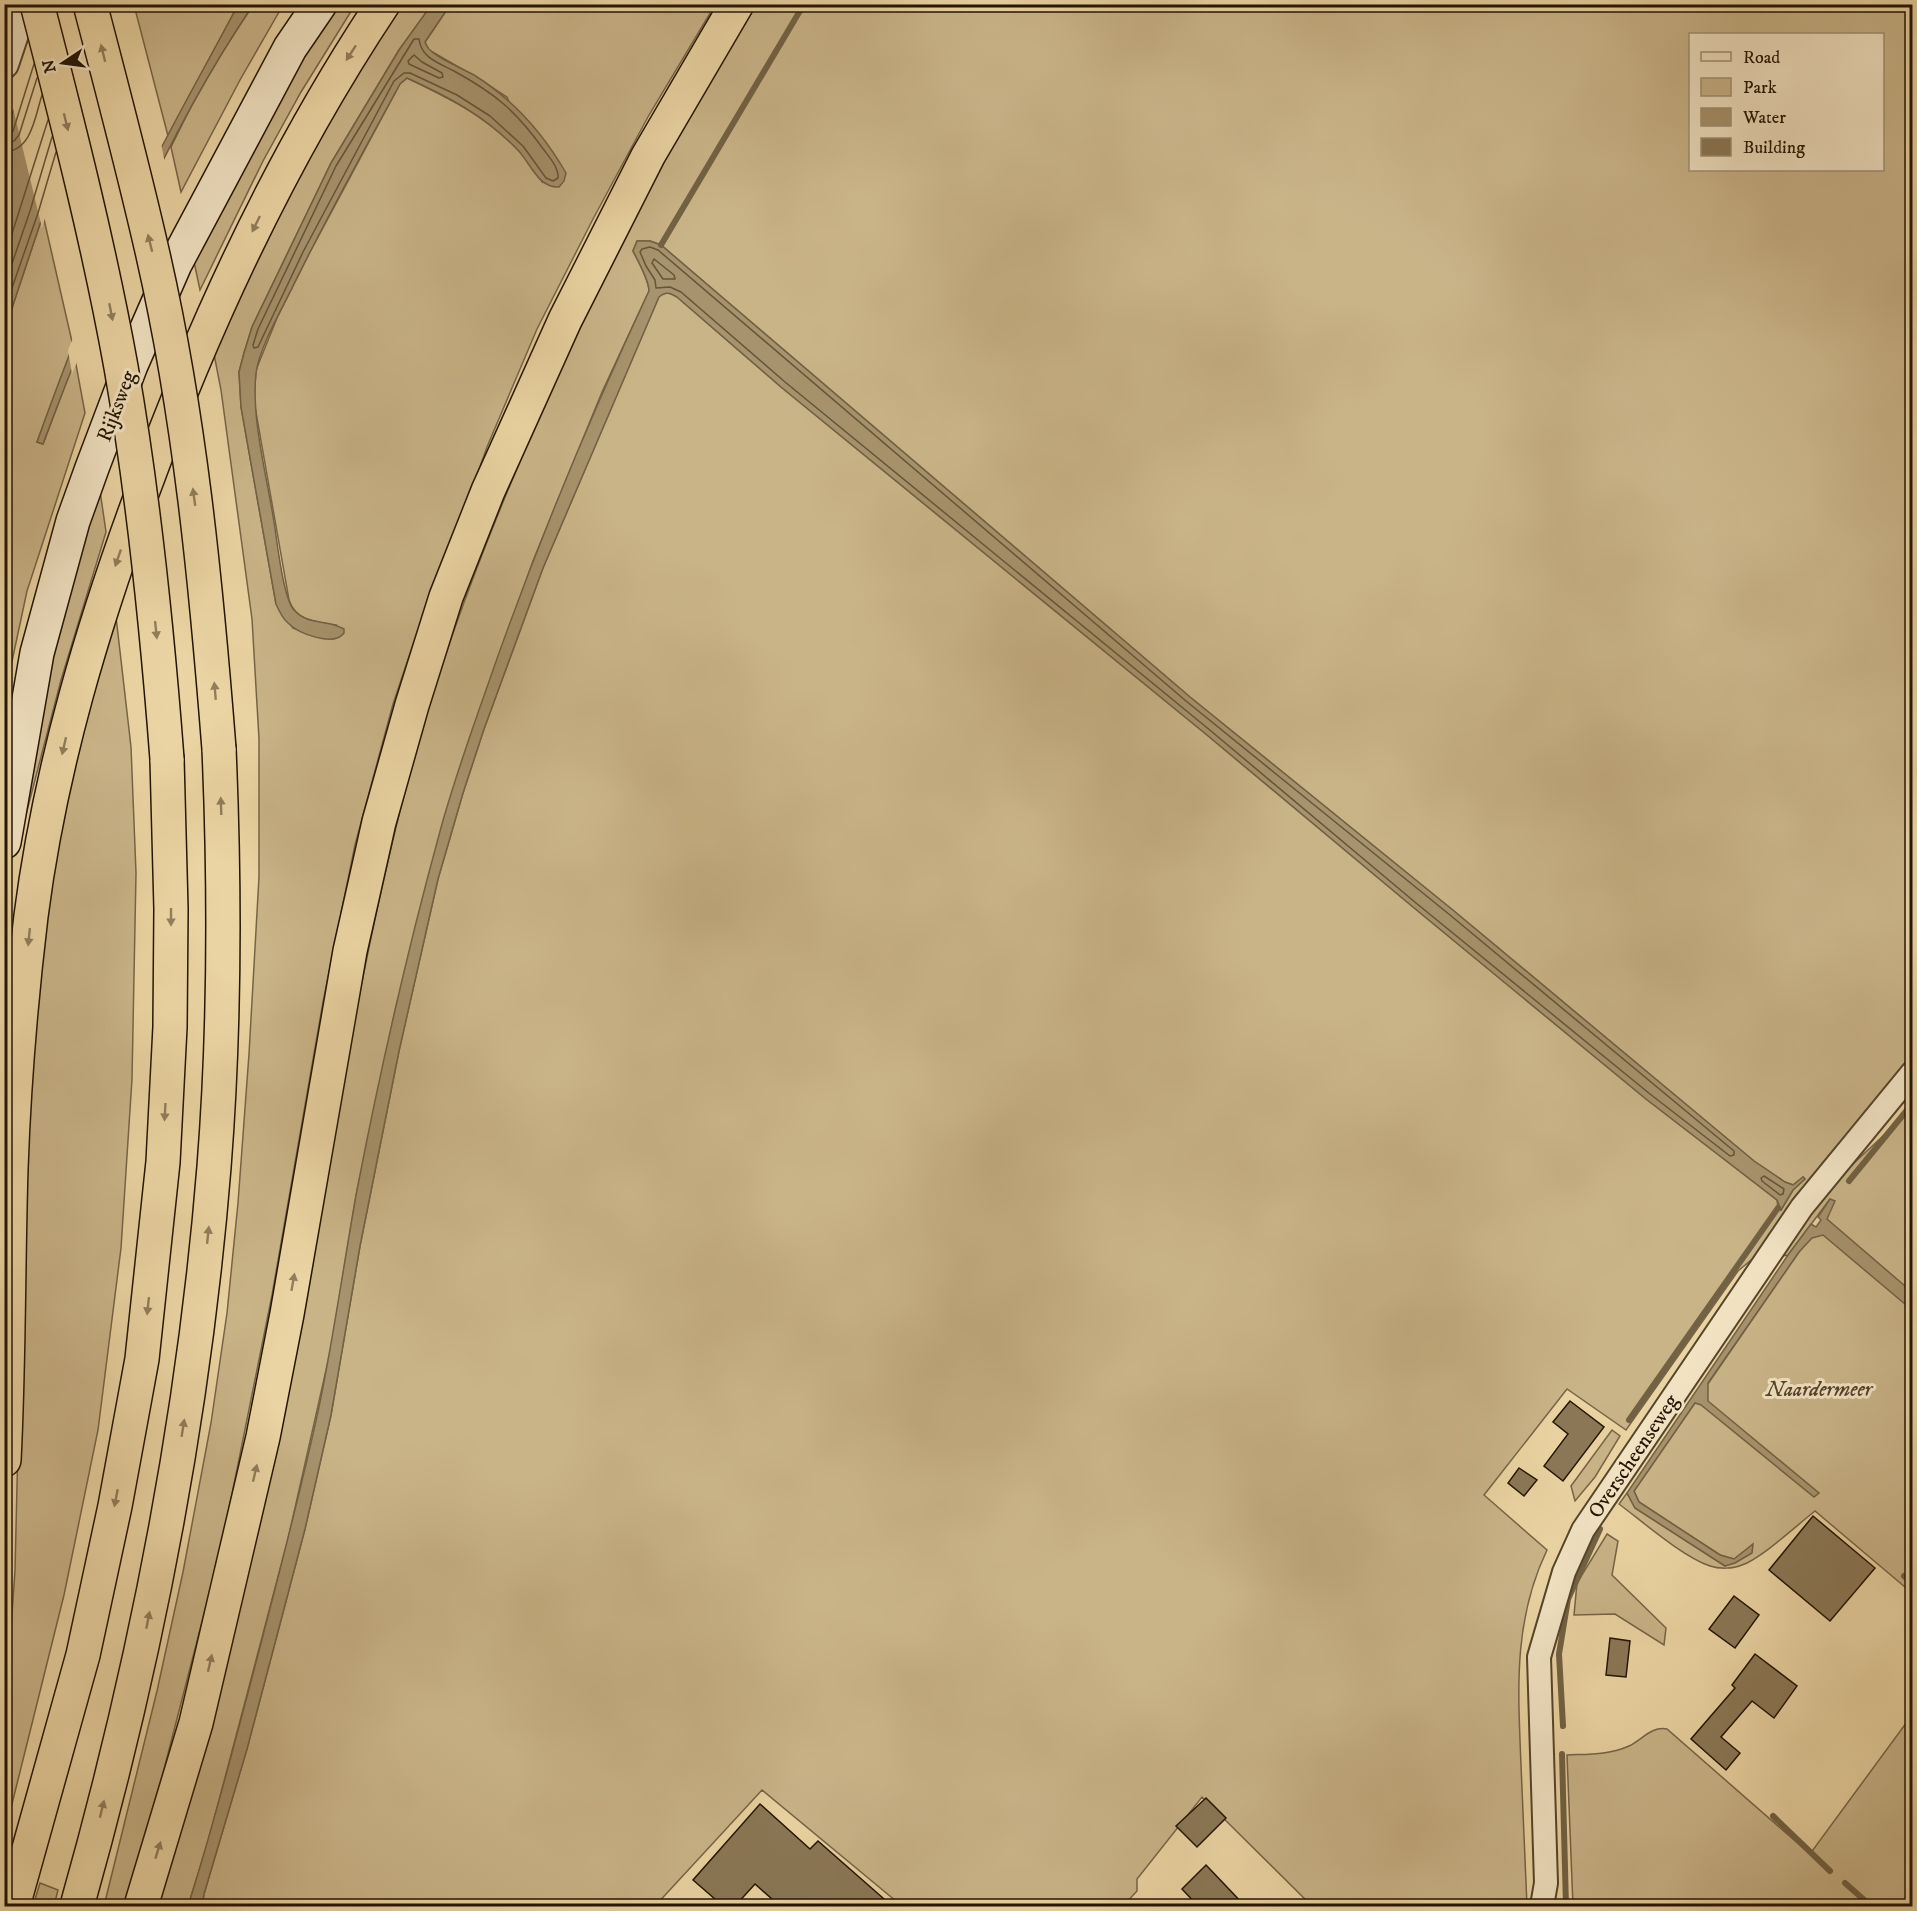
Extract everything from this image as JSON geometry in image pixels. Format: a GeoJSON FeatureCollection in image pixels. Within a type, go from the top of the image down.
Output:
{"type":"FeatureCollection","features":[{"type":"Feature","properties":{"kind":"highway"},"geometry":{"type":"LineString","coordinates":[[13,1906],[83,1655],[115,1506],[142,1359],[163,1162],[169,1038],[171,909],[166,759],[153,593],[135,447],[109,303],[37,4]]}},
{"type":"Feature","properties":{"kind":"highway"},"geometry":{"type":"LineString","coordinates":[[76,1906],[139,1666],[170,1507],[191,1379],[213,1178],[219,1088],[224,876],[219,749],[204,572],[178,387],[153,256],[90,4]]}},
{"type":"Feature","properties":{"kind":"highway"},"geometry":{"type":"LineString","coordinates":[[4,1460],[16,1065],[31,915],[54,788],[83,667],[117,560],[155,457],[215,308],[307,127],[341,68],[383,4]]}},
{"type":"Feature","properties":{"kind":"highway"},"geometry":{"type":"LineString","coordinates":[[141,1906],[196,1722],[263,1437],[287,1314],[350,951],[380,822],[412,705],[446,597],[488,491],[565,320],[648,156],[737,4]]}},
{"type":"Feature","properties":{"kind":"main road","name":"Rijksweg"},"geometry":{"type":"LineString","coordinates":[[4,842],[37,654],[73,521],[92,468],[131,365],[175,264],[290,48],[320,4]]}},
{"type":"Feature","properties":{"kind":"street"},"geometry":{"type":"LineString","coordinates":[[4,64],[24,4]]}},
{"type":"Feature","properties":{"kind":"street","name":"Overscheenseweg"},"geometry":{"type":"LineString","coordinates":[[1542,1906],[1546,1883],[1539,1657],[1568,1561],[1583,1530],[1802,1207],[1912,1073]]}},
{"type":"Feature","properties":{"kind":"green space"},"geometry":{"type":"Polygon","coordinates":[[[134,5],[238,5],[168,136],[134,5]]]}},
{"type":"Feature","properties":{"kind":"green space"},"geometry":{"type":"Polygon","coordinates":[[[253,5],[283,5],[240,80],[181,192],[171,147],[204,80],[253,5]]]}},
{"type":"Feature","properties":{"kind":"green space"},"geometry":{"type":"Polygon","coordinates":[[[331,5],[355,5],[301,92],[263,161],[200,290],[193,257],[331,5]]]}},
{"type":"Feature","properties":{"kind":"green space"},"geometry":{"type":"Polygon","coordinates":[[[398,5],[432,5],[399,50],[331,163],[252,327],[239,372],[241,407],[276,604],[293,628],[321,638],[336,625],[302,616],[296,612],[289,600],[254,401],[256,370],[277,318],[400,84],[407,78],[451,100],[492,126],[521,153],[543,183],[507,97],[429,50],[425,42],[450,5],[715,5],[649,115],[537,329],[487,447],[446,562],[424,612],[393,704],[355,845],[323,1002],[272,1295],[222,1544],[163,1773],[124,1906],[104,1906],[157,1691],[183,1572],[211,1423],[227,1313],[249,1054],[259,877],[259,739],[252,619],[221,390],[213,349],[319,133],[398,5]]]}},
{"type":"Feature","properties":{"kind":"green space"},"geometry":{"type":"Polygon","coordinates":[[[756,5],[1912,5],[1912,1054],[1762,1251],[1738,1271],[1626,1430],[1567,1389],[1484,1495],[1547,1550],[1528,1603],[1520,1656],[1519,1709],[1527,1906],[1312,1906],[1202,1797],[1137,1879],[1137,1891],[1123,1906],[902,1906],[762,1790],[655,1906],[202,1906],[247,1749],[305,1529],[331,1415],[360,1246],[399,1051],[438,879],[484,729],[543,568],[661,294],[668,293],[677,297],[781,387],[1207,735],[1646,1099],[1777,1200],[1778,1208],[1781,1210],[1793,1190],[1805,1179],[1803,1177],[1793,1185],[1754,1161],[1454,911],[1190,697],[661,245],[650,241],[637,241],[633,251],[645,276],[649,291],[602,392],[533,561],[468,743],[396,1006],[356,1196],[331,1348],[288,1539],[208,1842],[188,1906],[156,1906],[208,1725],[269,1480],[359,997],[395,829],[417,746],[458,620],[523,455],[614,257],[696,104],[756,5]]]}},
{"type":"Feature","properties":{"kind":"green space"},"geometry":{"type":"Polygon","coordinates":[[[43,215],[73,346],[37,442],[43,444],[75,359],[85,413],[27,591],[5,694],[5,329],[43,215]]]}},
{"type":"Feature","properties":{"kind":"green space"},"geometry":{"type":"Polygon","coordinates":[[[99,484],[106,532],[61,680],[22,830],[47,675],[99,484]]]}},
{"type":"Feature","properties":{"kind":"green space"},"geometry":{"type":"Polygon","coordinates":[[[115,608],[131,747],[136,873],[132,1079],[121,1248],[98,1430],[64,1595],[5,1832],[4,1728],[15,1571],[26,1105],[47,909],[73,766],[115,608]]]}},
{"type":"Feature","properties":{"kind":"green space","name":"Naardermeer"},"geometry":{"type":"Polygon","coordinates":[[[1912,1109],[1912,1593],[1815,1511],[1769,1549],[1742,1565],[1722,1568],[1699,1561],[1663,1538],[1619,1504],[1627,1493],[1635,1508],[1725,1566],[1734,1559],[1720,1555],[1639,1502],[1634,1491],[1799,1252],[1826,1219],[1830,1199],[1788,1255],[1777,1257],[1838,1178],[1912,1109]]]}},
{"type":"Feature","properties":{"kind":"green space"},"geometry":{"type":"Polygon","coordinates":[[[1612,1430],[1620,1436],[1595,1477],[1575,1501],[1571,1486],[1612,1430]]]}},
{"type":"Feature","properties":{"kind":"green space"},"geometry":{"type":"Polygon","coordinates":[[[1607,1534],[1618,1541],[1612,1575],[1666,1628],[1664,1645],[1615,1614],[1574,1615],[1577,1583],[1607,1534]]]}},
{"type":"Feature","properties":{"kind":"green space"},"geometry":{"type":"Polygon","coordinates":[[[1912,1715],[1912,1906],[1573,1906],[1567,1755],[1614,1751],[1629,1746],[1651,1731],[1667,1729],[1810,1854],[1912,1715]]]}},
{"type":"Feature","properties":{"kind":"green space"},"geometry":{"type":"Polygon","coordinates":[[[40,1883],[58,1890],[54,1906],[33,1906],[40,1883]]]}},
{"type":"Feature","properties":{"kind":"water"},"geometry":{"type":"Polygon","coordinates":[[[432,4],[450,5],[425,42],[427,47],[438,56],[474,75],[515,106],[548,144],[566,173],[559,187],[545,183],[539,179],[521,153],[504,136],[478,116],[437,92],[407,78],[400,84],[317,238],[265,342],[258,363],[255,390],[260,448],[287,594],[290,604],[300,615],[344,629],[344,633],[339,637],[325,639],[308,635],[293,627],[284,619],[276,604],[241,407],[239,372],[252,327],[331,163],[399,50],[432,4]]]}},
{"type":"Feature","properties":{"kind":"water"},"geometry":{"type":"Polygon","coordinates":[[[238,5],[253,5],[220,56],[162,163],[110,274],[43,444],[37,442],[81,325],[130,210],[169,132],[238,5]]]}},
{"type":"Feature","properties":{"kind":"water"},"geometry":{"type":"Polygon","coordinates":[[[16,102],[43,215],[5,329],[5,137],[16,102]]]}},
{"type":"Feature","properties":{"kind":"water"},"geometry":{"type":"Polygon","coordinates":[[[637,241],[650,241],[661,245],[1190,697],[1454,911],[1754,1161],[1793,1185],[1803,1177],[1805,1179],[1793,1190],[1781,1210],[1777,1200],[1646,1099],[1207,735],[781,387],[677,297],[666,293],[659,297],[543,568],[463,793],[438,879],[399,1051],[360,1246],[331,1415],[305,1529],[247,1749],[202,1906],[188,1906],[230,1759],[304,1473],[319,1407],[375,1101],[427,879],[449,798],[467,744],[542,538],[604,389],[649,291],[645,276],[633,251],[637,241]]]}},
{"type":"Feature","properties":{"kind":"water"},"geometry":{"type":"Polygon","coordinates":[[[1830,1199],[1835,1201],[1827,1219],[1912,1292],[1912,1310],[1823,1235],[1812,1238],[1799,1252],[1708,1383],[1708,1401],[1819,1493],[1814,1497],[1701,1405],[1695,1403],[1634,1491],[1639,1502],[1720,1555],[1734,1559],[1753,1544],[1752,1553],[1725,1566],[1635,1508],[1627,1493],[1788,1255],[1811,1224],[1816,1227],[1821,1220],[1818,1217],[1830,1199]]]}},
{"type":"Feature","properties":{"kind":"pier"},"geometry":{"type":"Polygon","coordinates":[[[42,4],[109,4],[42,228],[12,104],[42,4]]]}},
{"type":"Feature","properties":{"kind":"pier"},"geometry":{"type":"Polygon","coordinates":[[[161,143],[165,164],[135,224],[72,374],[68,350],[127,210],[161,143]]]}},
{"type":"Feature","properties":{"kind":"building"},"geometry":{"type":"Polygon","coordinates":[[[1570,1401],[1604,1427],[1563,1481],[1544,1466],[1568,1434],[1553,1422],[1570,1401]]]}},
{"type":"Feature","properties":{"kind":"building"},"geometry":{"type":"Polygon","coordinates":[[[1519,1468],[1537,1480],[1524,1496],[1508,1483],[1519,1468]]]}},
{"type":"Feature","properties":{"kind":"building"},"geometry":{"type":"Polygon","coordinates":[[[1813,1516],[1875,1568],[1830,1621],[1769,1570],[1813,1516]]]}},
{"type":"Feature","properties":{"kind":"building"},"geometry":{"type":"Polygon","coordinates":[[[1734,1596],[1759,1615],[1735,1648],[1709,1629],[1734,1596]]]}},
{"type":"Feature","properties":{"kind":"building"},"geometry":{"type":"Polygon","coordinates":[[[1610,1638],[1630,1641],[1626,1677],[1606,1675],[1610,1638]]]}},
{"type":"Feature","properties":{"kind":"building"},"geometry":{"type":"Polygon","coordinates":[[[1755,1654],[1797,1686],[1774,1718],[1752,1701],[1721,1737],[1740,1753],[1726,1770],[1691,1739],[1735,1688],[1732,1685],[1755,1654]]]}},
{"type":"Feature","properties":{"kind":"building"},"geometry":{"type":"Polygon","coordinates":[[[1206,1798],[1226,1818],[1197,1847],[1176,1826],[1206,1798]]]}},
{"type":"Feature","properties":{"kind":"building"},"geometry":{"type":"Polygon","coordinates":[[[760,1804],[810,1849],[818,1841],[892,1906],[780,1906],[755,1884],[735,1906],[723,1906],[693,1880],[760,1804]]]}},
{"type":"Feature","properties":{"kind":"building"},"geometry":{"type":"Polygon","coordinates":[[[1206,1865],[1245,1906],[1198,1906],[1182,1889],[1206,1865]]]}},
{"type":"Feature","properties":{"kind":"waterway"},"geometry":{"type":"LineString","coordinates":[[661,245],[804,4]]}},
{"type":"Feature","properties":{"kind":"waterway"},"geometry":{"type":"LineString","coordinates":[[1849,1181],[1912,1104]]}},
{"type":"Feature","properties":{"kind":"waterway"},"geometry":{"type":"LineString","coordinates":[[1629,1420],[1778,1208]]}},
{"type":"Feature","properties":{"kind":"waterway"},"geometry":{"type":"LineString","coordinates":[[1563,1726],[1559,1654],[1568,1599],[1600,1529]]}},
{"type":"Feature","properties":{"kind":"waterway"},"geometry":{"type":"LineString","coordinates":[[1904,1576],[1912,1583]]}},
{"type":"Feature","properties":{"kind":"waterway"},"geometry":{"type":"LineString","coordinates":[[1562,1754],[1566,1906]]}},
{"type":"Feature","properties":{"kind":"waterway"},"geometry":{"type":"LineString","coordinates":[[1773,1816],[1830,1871]]}},
{"type":"Feature","properties":{"kind":"waterway"},"geometry":{"type":"LineString","coordinates":[[1845,1883],[1871,1906]]}}]}
